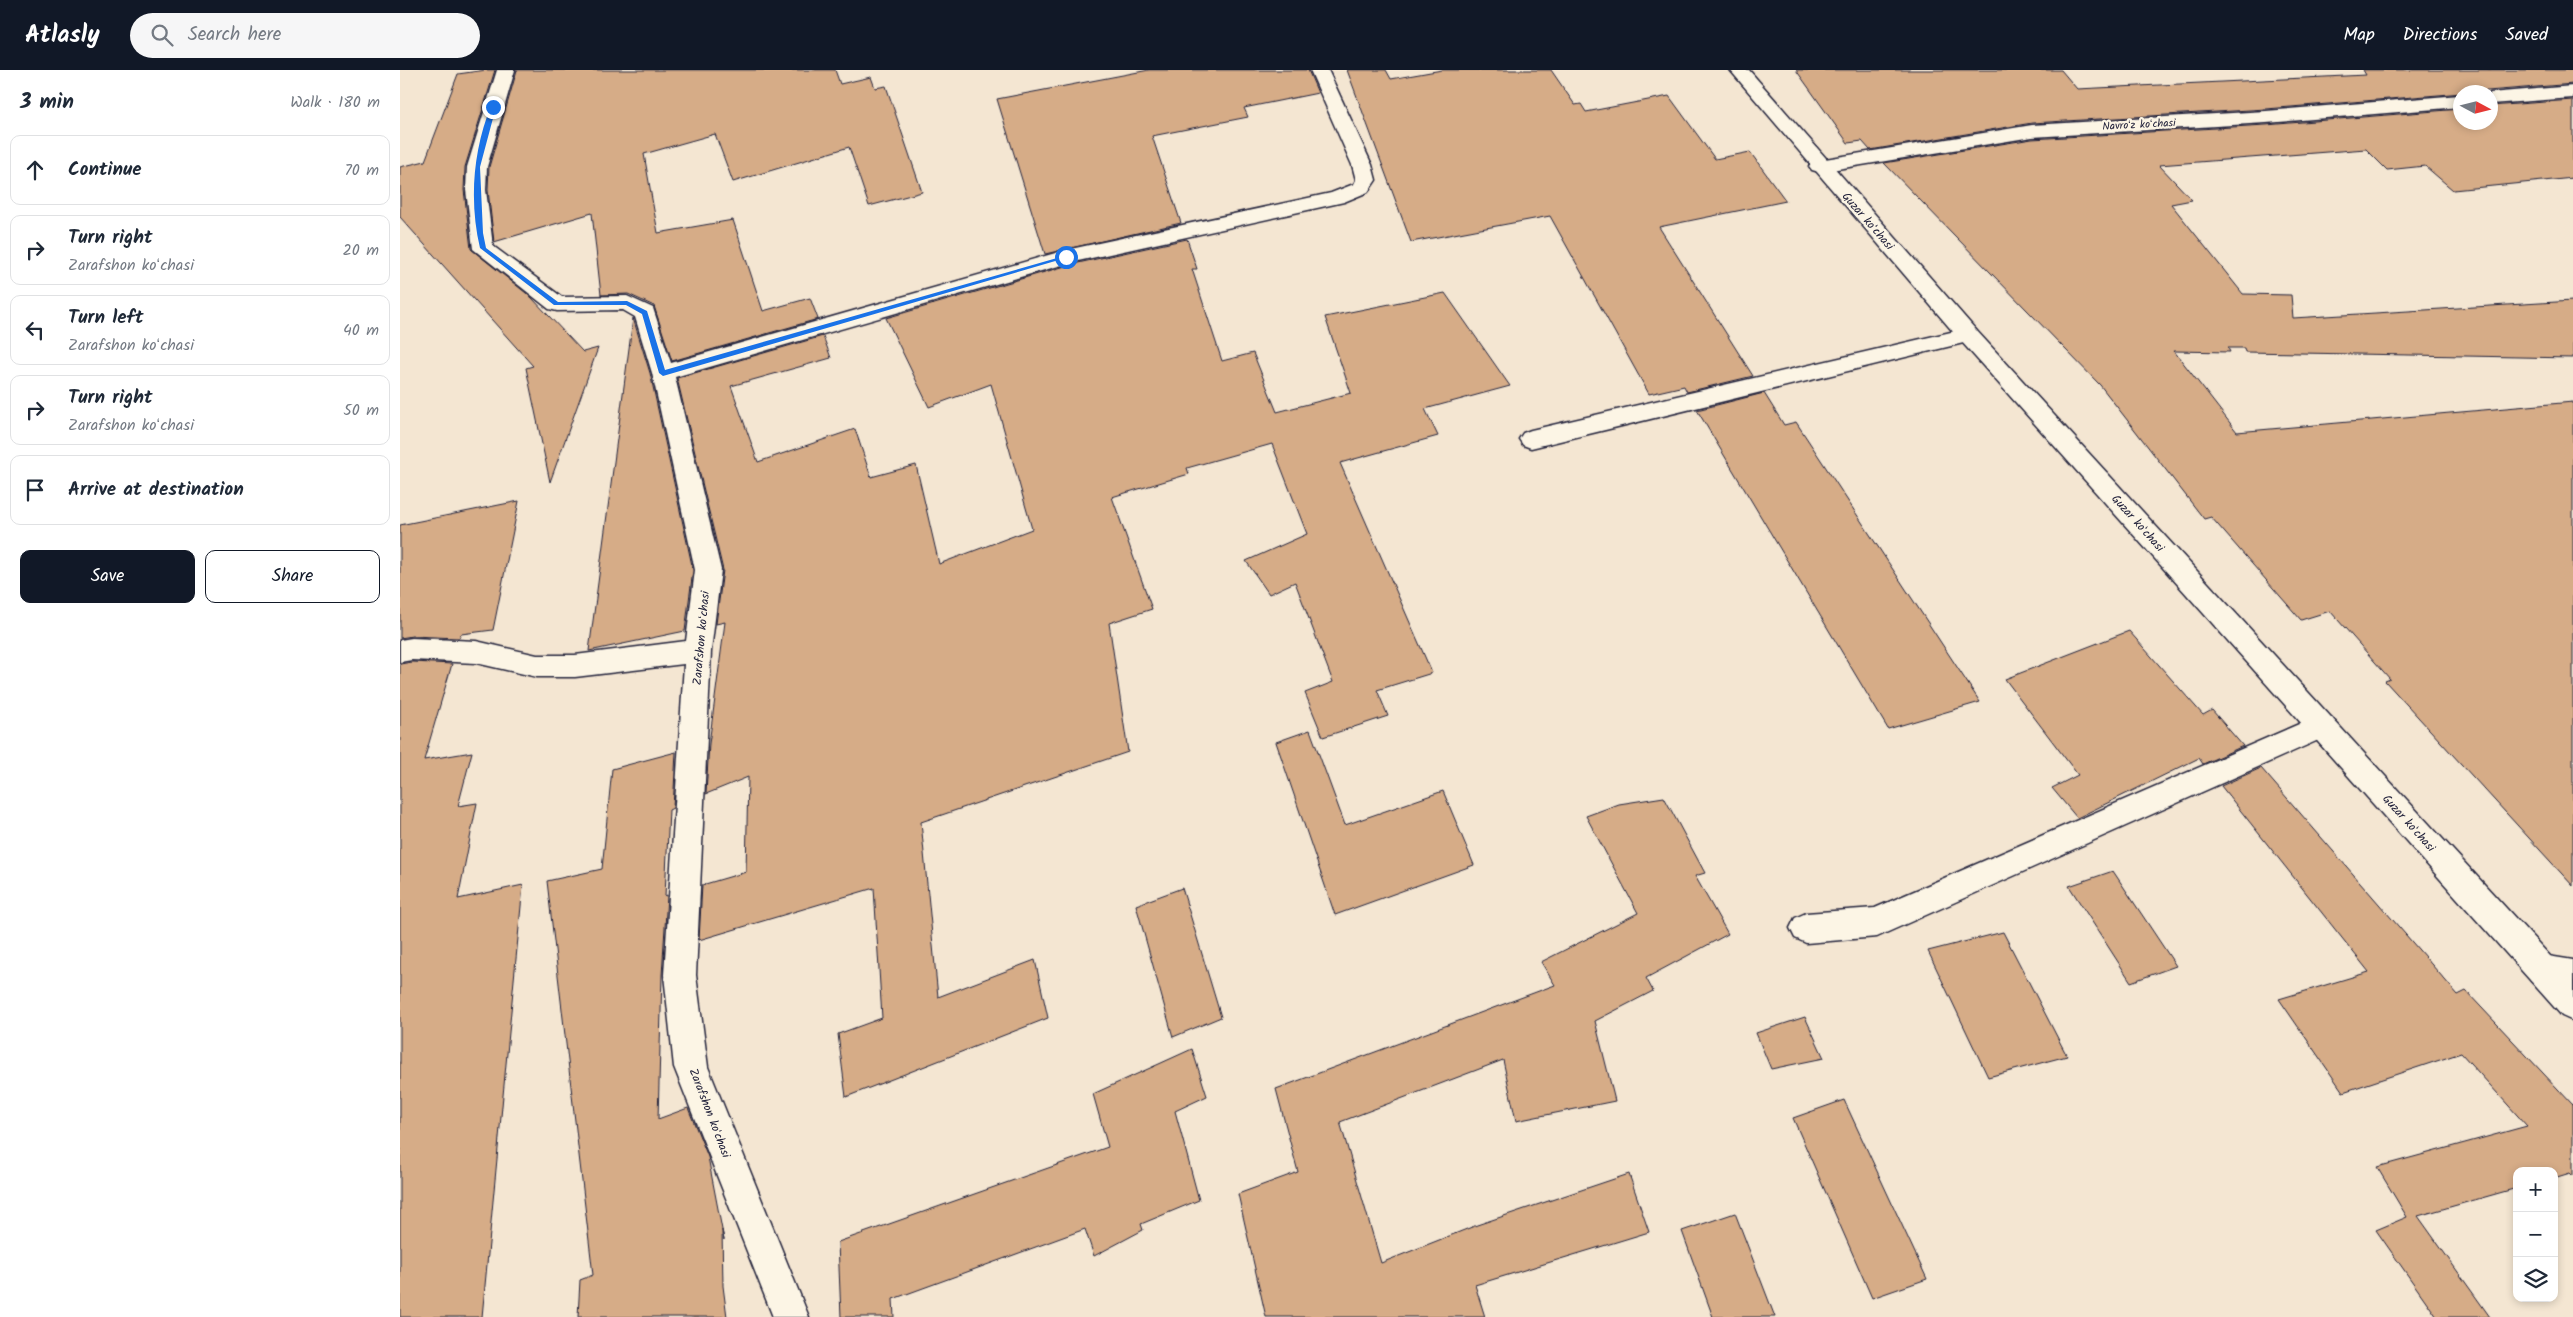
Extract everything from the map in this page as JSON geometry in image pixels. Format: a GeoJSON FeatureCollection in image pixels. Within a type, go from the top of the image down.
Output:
{"type":"FeatureCollection","features":[{"type":"Feature","properties":{"kind":"street","name":"Zarafshon koʻchasi"},"geometry":{"type":"LineString","coordinates":[[506,70],[477,167],[479,225],[483,248],[557,304],[627,303],[645,313],[663,373],[708,570],[698,650],[680,975],[691,1067],[791,1317]]}},
{"type":"Feature","properties":{"kind":"street"},"geometry":{"type":"LineString","coordinates":[[663,373],[1066,257],[1336,198],[1361,188],[1366,180],[1362,164],[1319,70]]}},
{"type":"Feature","properties":{"kind":"street","name":"Guzar koʻchasi"},"geometry":{"type":"LineString","coordinates":[[1740,70],[1820,166],[1968,335],[2573,1005]]}},
{"type":"Feature","properties":{"kind":"street"},"geometry":{"type":"LineString","coordinates":[[2498,98],[2573,92]]}},
{"type":"Feature","properties":{"kind":"street","name":"Navroʻz koʻchasi"},"geometry":{"type":"LineString","coordinates":[[1820,166],[2032,131],[2266,117],[2453,102]]}},
{"type":"Feature","properties":{"kind":"street"},"geometry":{"type":"LineString","coordinates":[[1531,439],[1968,335]]}},
{"type":"Feature","properties":{"kind":"street"},"geometry":{"type":"LineString","coordinates":[[400,651],[412,649],[476,652],[537,666],[575,666],[698,650]]}},
{"type":"Feature","properties":{"kind":"street"},"geometry":{"type":"LineString","coordinates":[[1806,928],[1877,922],[2322,726]]}},
{"type":"Feature","properties":{"kind":"street"},"geometry":{"type":"LineString","coordinates":[[2542,970],[2573,975]]}},
{"type":"Feature","properties":{"kind":"building"},"geometry":{"type":"Polygon","coordinates":[[[495,70],[465,167],[464,190],[471,249],[531,297],[583,352],[598,348],[550,482],[526,368],[533,366],[400,217],[400,167],[425,161],[458,74],[495,70]]]}},
{"type":"Feature","properties":{"kind":"building"},"geometry":{"type":"Polygon","coordinates":[[[517,70],[835,70],[840,84],[871,77],[875,88],[886,86],[922,192],[869,206],[849,147],[733,182],[715,134],[644,154],[658,233],[733,220],[763,311],[810,298],[818,319],[672,361],[654,306],[628,294],[601,295],[592,213],[494,242],[488,190],[489,167],[517,70]]]}},
{"type":"Feature","properties":{"kind":"building"},"geometry":{"type":"Polygon","coordinates":[[[1149,70],[1308,70],[1318,93],[1244,108],[1248,117],[1152,136],[1181,223],[1045,254],[997,99],[1149,70]]]}},
{"type":"Feature","properties":{"kind":"building"},"geometry":{"type":"Polygon","coordinates":[[[1347,70],[1386,70],[1391,79],[1442,70],[1551,70],[1575,105],[1581,104],[1586,112],[1669,96],[1715,159],[1750,152],[1786,201],[1659,227],[1753,376],[1687,392],[1684,386],[1649,394],[1550,216],[1411,242],[1347,70]]]}},
{"type":"Feature","properties":{"kind":"building"},"geometry":{"type":"Polygon","coordinates":[[[1796,70],[2061,70],[2077,89],[2366,75],[2363,70],[2573,70],[2573,84],[2498,90],[2498,85],[2453,85],[2453,94],[2266,109],[2032,123],[1870,150],[1862,141],[1848,143],[1796,70]]]}},
{"type":"Feature","properties":{"kind":"building"},"geometry":{"type":"Polygon","coordinates":[[[2573,100],[2573,178],[2453,190],[2425,166],[2387,170],[2366,149],[2159,165],[2192,200],[2171,204],[2243,294],[2291,295],[2293,318],[2573,301],[2573,358],[2245,352],[2244,348],[2228,348],[2230,352],[2174,351],[2237,432],[2573,402],[2573,886],[2385,681],[2390,679],[2330,611],[2301,620],[2211,517],[2204,519],[2100,385],[1884,163],[2032,139],[2266,125],[2453,110],[2453,130],[2498,130],[2498,105],[2573,100]]]}},
{"type":"Feature","properties":{"kind":"building"},"geometry":{"type":"Polygon","coordinates":[[[1187,239],[1197,269],[1192,269],[1222,361],[1253,353],[1277,412],[1351,393],[1325,317],[1445,293],[1510,386],[1425,409],[1438,436],[1340,463],[1432,673],[1377,690],[1388,716],[1323,737],[1305,693],[1333,682],[1295,582],[1269,594],[1246,561],[1307,534],[1272,444],[1187,468],[1189,474],[1112,497],[1152,609],[1109,623],[1128,752],[921,822],[938,997],[1035,960],[1048,1018],[846,1097],[838,1034],[882,1018],[874,888],[699,940],[702,885],[746,872],[748,777],[706,794],[709,744],[725,622],[716,624],[723,570],[677,378],[823,336],[831,358],[731,386],[758,462],[855,429],[871,477],[916,465],[939,564],[1032,529],[991,384],[929,407],[886,318],[1069,265],[1187,239]]]}},
{"type":"Feature","properties":{"kind":"building"},"geometry":{"type":"Polygon","coordinates":[[[633,318],[650,373],[693,570],[685,631],[589,651],[633,318]]]}},
{"type":"Feature","properties":{"kind":"building"},"geometry":{"type":"Polygon","coordinates":[[[1764,393],[1784,425],[1796,422],[1980,702],[1888,729],[1697,410],[1764,393]]]}},
{"type":"Feature","properties":{"kind":"building"},"geometry":{"type":"Polygon","coordinates":[[[519,501],[493,630],[461,634],[459,638],[412,636],[400,638],[400,525],[519,501]]]}},
{"type":"Feature","properties":{"kind":"building"},"geometry":{"type":"Polygon","coordinates":[[[2129,631],[2203,715],[2212,710],[2243,746],[2203,764],[2199,758],[2077,818],[2052,788],[2078,775],[2005,679],[2129,631]]]}},
{"type":"Feature","properties":{"kind":"building"},"geometry":{"type":"Polygon","coordinates":[[[412,662],[452,664],[424,760],[472,752],[458,806],[477,803],[458,899],[523,885],[482,1317],[400,1317],[400,664],[412,662]]]}},
{"type":"Feature","properties":{"kind":"building"},"geometry":{"type":"Polygon","coordinates":[[[1310,730],[1345,825],[1443,791],[1474,865],[1335,915],[1276,742],[1310,730]]]}},
{"type":"Feature","properties":{"kind":"building"},"geometry":{"type":"Polygon","coordinates":[[[676,752],[673,808],[669,810],[658,1119],[688,1108],[708,1157],[724,1240],[722,1230],[723,1286],[727,1317],[578,1317],[580,1280],[593,1275],[547,881],[602,869],[612,769],[676,752]]]}},
{"type":"Feature","properties":{"kind":"building"},"geometry":{"type":"Polygon","coordinates":[[[2261,768],[2458,995],[2466,991],[2573,1105],[2573,1176],[2570,1173],[2558,1177],[2558,1167],[2513,1167],[2513,1189],[2418,1216],[2490,1317],[2437,1317],[2376,1230],[2407,1217],[2377,1167],[2527,1126],[2461,1053],[2343,1092],[2279,999],[2369,972],[2221,786],[2261,768]]]}},
{"type":"Feature","properties":{"kind":"building"},"geometry":{"type":"Polygon","coordinates":[[[1664,797],[1705,873],[1695,876],[1728,934],[1646,978],[1653,991],[1595,1021],[1615,1101],[1516,1121],[1503,1060],[1340,1122],[1381,1263],[1477,1225],[1629,1174],[1649,1232],[1475,1285],[1485,1317],[1266,1317],[1238,1194],[1298,1172],[1276,1089],[1555,985],[1541,962],[1638,913],[1586,816],[1619,804],[1664,797]]]}},
{"type":"Feature","properties":{"kind":"building"},"geometry":{"type":"Polygon","coordinates":[[[2113,871],[2176,966],[2131,982],[2069,886],[2113,871]]]}},
{"type":"Feature","properties":{"kind":"building"},"geometry":{"type":"Polygon","coordinates":[[[1182,888],[1221,1017],[1173,1037],[1136,905],[1182,888]]]}},
{"type":"Feature","properties":{"kind":"building"},"geometry":{"type":"Polygon","coordinates":[[[2003,932],[2067,1056],[1988,1077],[1928,951],[2003,932]]]}},
{"type":"Feature","properties":{"kind":"building"},"geometry":{"type":"Polygon","coordinates":[[[1805,1017],[1824,1058],[1771,1069],[1756,1033],[1805,1017]]]}},
{"type":"Feature","properties":{"kind":"building"},"geometry":{"type":"Polygon","coordinates":[[[1192,1049],[1207,1096],[1175,1111],[1199,1200],[1141,1224],[1143,1230],[1094,1256],[1085,1229],[893,1299],[894,1317],[841,1317],[838,1242],[1108,1147],[1093,1094],[1192,1049]]]}},
{"type":"Feature","properties":{"kind":"building"},"geometry":{"type":"Polygon","coordinates":[[[1844,1100],[1927,1279],[1872,1298],[1793,1118],[1844,1100]]]}},
{"type":"Feature","properties":{"kind":"building"},"geometry":{"type":"Polygon","coordinates":[[[1735,1213],[1775,1317],[1713,1317],[1682,1231],[1735,1213]]]}},
{"type":"Feature","properties":{"kind":"route"},"geometry":{"type":"LineString","coordinates":[[493,107],[477,167],[476,190],[483,248],[557,304],[627,303],[645,313],[663,373],[1066,257]]}}]}
